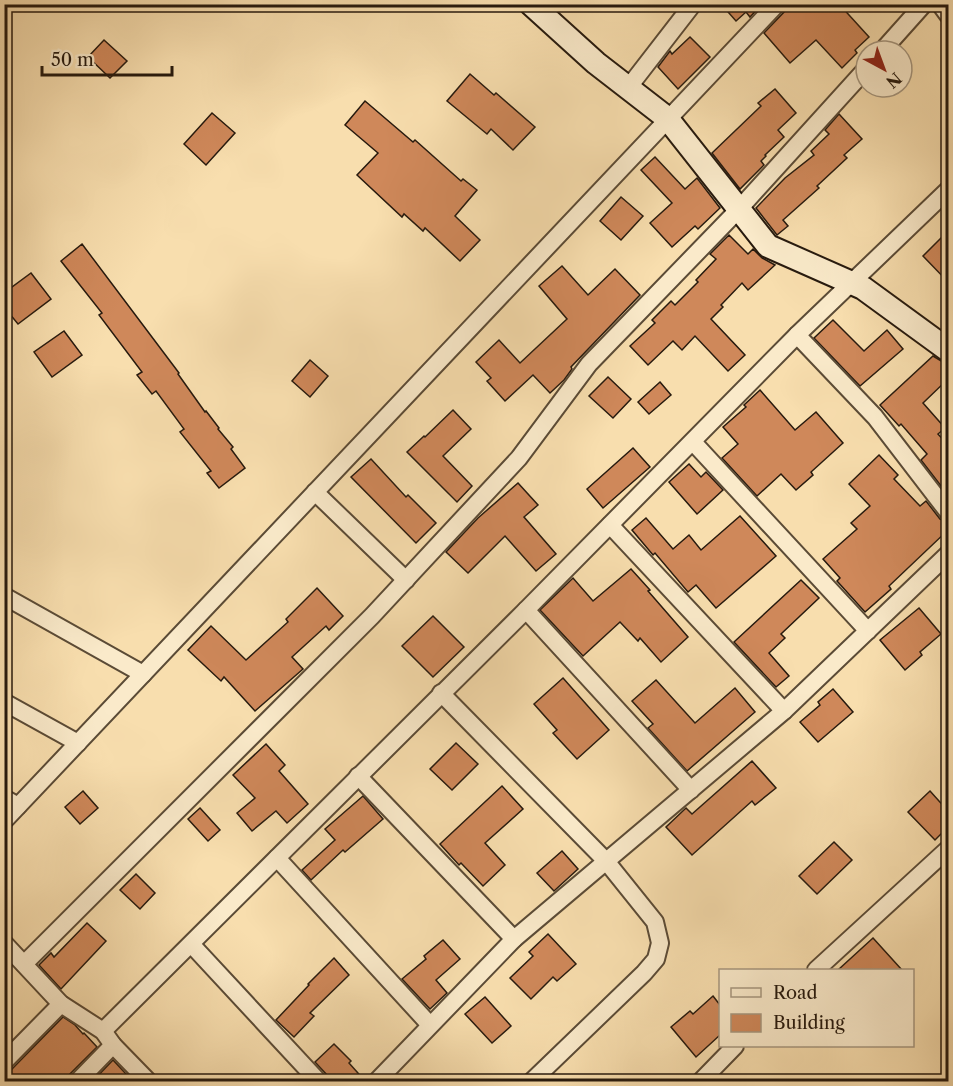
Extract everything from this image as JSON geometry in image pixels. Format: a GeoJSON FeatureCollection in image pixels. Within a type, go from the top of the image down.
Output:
{"type":"FeatureCollection","features":[{"type":"Feature","properties":{"kind":"street"},"geometry":{"type":"LineString","coordinates":[[531,4],[628,88],[667,118],[768,246],[863,288],[948,350]]}},
{"type":"Feature","properties":{"kind":"street"},"geometry":{"type":"LineString","coordinates":[[628,88],[693,4]]}},
{"type":"Feature","properties":{"kind":"street"},"geometry":{"type":"LineString","coordinates":[[4,821],[11,802],[78,743],[777,4]]}},
{"type":"Feature","properties":{"kind":"street"},"geometry":{"type":"LineString","coordinates":[[893,39],[924,4]]}},
{"type":"Feature","properties":{"kind":"street"},"geometry":{"type":"LineString","coordinates":[[940,4],[948,15]]}},
{"type":"Feature","properties":{"kind":"street"},"geometry":{"type":"LineString","coordinates":[[24,964],[406,580],[519,458],[589,364],[739,209],[854,82]]}},
{"type":"Feature","properties":{"kind":"street"},"geometry":{"type":"LineString","coordinates":[[77,1082],[108,1038],[190,944],[526,610],[797,335],[948,190]]}},
{"type":"Feature","properties":{"kind":"street"},"geometry":{"type":"LineString","coordinates":[[797,335],[875,417],[948,512]]}},
{"type":"Feature","properties":{"kind":"street"},"geometry":{"type":"LineString","coordinates":[[693,442],[868,631]]}},
{"type":"Feature","properties":{"kind":"street"},"geometry":{"type":"LineString","coordinates":[[315,492],[406,580]]}},
{"type":"Feature","properties":{"kind":"street"},"geometry":{"type":"LineString","coordinates":[[610,525],[784,711]]}},
{"type":"Feature","properties":{"kind":"street"},"geometry":{"type":"LineString","coordinates":[[376,1082],[514,939],[784,711],[948,554]]}},
{"type":"Feature","properties":{"kind":"street"},"geometry":{"type":"LineString","coordinates":[[4,596],[143,674]]}},
{"type":"Feature","properties":{"kind":"street"},"geometry":{"type":"LineString","coordinates":[[526,610],[691,790]]}},
{"type":"Feature","properties":{"kind":"street"},"geometry":{"type":"LineString","coordinates":[[441,693],[606,861],[656,922],[660,943],[656,959],[531,1082]]}},
{"type":"Feature","properties":{"kind":"street"},"geometry":{"type":"LineString","coordinates":[[4,702],[78,743]]}},
{"type":"Feature","properties":{"kind":"street"},"geometry":{"type":"LineString","coordinates":[[358,776],[514,939]]}},
{"type":"Feature","properties":{"kind":"street"},"geometry":{"type":"LineString","coordinates":[[817,969],[948,849]]}},
{"type":"Feature","properties":{"kind":"street"},"geometry":{"type":"LineString","coordinates":[[277,858],[430,1025]]}},
{"type":"Feature","properties":{"kind":"street"},"geometry":{"type":"LineString","coordinates":[[4,943],[61,1004],[108,1038],[149,1082]]}},
{"type":"Feature","properties":{"kind":"street"},"geometry":{"type":"LineString","coordinates":[[190,944],[319,1082]]}},
{"type":"Feature","properties":{"kind":"street"},"geometry":{"type":"LineString","coordinates":[[4,1062],[61,1004]]}},
{"type":"Feature","properties":{"kind":"street"},"geometry":{"type":"LineString","coordinates":[[700,1082],[734,1047]]}},
{"type":"Feature","properties":{"kind":"building"},"geometry":{"type":"Polygon","coordinates":[[[721,4],[762,4],[750,17],[746,12],[736,21],[721,4]]]}},
{"type":"Feature","properties":{"kind":"building"},"geometry":{"type":"Polygon","coordinates":[[[787,4],[839,4],[869,37],[854,39],[854,56],[842,68],[816,40],[790,63],[764,33],[785,11],[787,4]]]}},
{"type":"Feature","properties":{"kind":"building"},"geometry":{"type":"Polygon","coordinates":[[[690,37],[710,57],[678,89],[658,67],[670,51],[672,54],[690,37]]]}},
{"type":"Feature","properties":{"kind":"building"},"geometry":{"type":"Polygon","coordinates":[[[104,40],[127,61],[110,78],[88,57],[104,40]]]}},
{"type":"Feature","properties":{"kind":"building"},"geometry":{"type":"Polygon","coordinates":[[[470,74],[535,127],[513,150],[491,129],[487,134],[447,101],[470,74]]]}},
{"type":"Feature","properties":{"kind":"building"},"geometry":{"type":"Polygon","coordinates":[[[775,89],[796,113],[778,130],[784,137],[765,155],[761,161],[764,165],[740,189],[712,153],[761,106],[758,103],[775,89]]]}},
{"type":"Feature","properties":{"kind":"building"},"geometry":{"type":"Polygon","coordinates":[[[365,101],[413,142],[415,140],[461,181],[463,179],[477,190],[455,216],[480,240],[460,261],[425,228],[423,231],[404,214],[402,217],[357,175],[378,153],[345,125],[365,101]]]}},
{"type":"Feature","properties":{"kind":"building"},"geometry":{"type":"Polygon","coordinates":[[[212,113],[235,133],[206,165],[184,144],[212,113]]]}},
{"type":"Feature","properties":{"kind":"building"},"geometry":{"type":"Polygon","coordinates":[[[839,114],[862,139],[844,155],[847,158],[817,186],[819,188],[783,220],[788,226],[777,235],[756,208],[785,178],[814,155],[811,151],[829,134],[825,130],[839,114]]]}},
{"type":"Feature","properties":{"kind":"building"},"geometry":{"type":"Polygon","coordinates":[[[655,157],[685,189],[697,178],[720,208],[698,229],[695,226],[672,247],[650,223],[672,203],[641,170],[655,157]]]}},
{"type":"Feature","properties":{"kind":"building"},"geometry":{"type":"Polygon","coordinates":[[[621,197],[643,216],[621,240],[600,221],[621,197]]]}},
{"type":"Feature","properties":{"kind":"building"},"geometry":{"type":"Polygon","coordinates":[[[948,231],[948,282],[923,256],[948,231]]]}},
{"type":"Feature","properties":{"kind":"building"},"geometry":{"type":"Polygon","coordinates":[[[729,235],[748,254],[753,249],[762,258],[775,265],[748,290],[742,283],[711,319],[745,355],[728,371],[695,336],[682,350],[673,341],[648,365],[630,346],[655,323],[652,320],[671,301],[675,305],[698,282],[696,280],[716,259],[710,254],[729,235]]]}},
{"type":"Feature","properties":{"kind":"building"},"geometry":{"type":"Polygon","coordinates":[[[82,244],[233,447],[231,449],[245,468],[219,488],[207,473],[211,471],[180,432],[184,429],[156,391],[152,394],[137,375],[142,372],[99,315],[102,313],[61,261],[82,244]]]}},
{"type":"Feature","properties":{"kind":"building"},"geometry":{"type":"Polygon","coordinates":[[[562,266],[588,295],[615,269],[640,295],[571,367],[572,369],[564,380],[550,393],[533,375],[505,401],[487,381],[491,378],[476,362],[499,340],[520,363],[567,319],[539,286],[562,266]]]}},
{"type":"Feature","properties":{"kind":"building"},"geometry":{"type":"Polygon","coordinates":[[[31,273],[51,299],[18,324],[4,307],[4,293],[31,273]]]}},
{"type":"Feature","properties":{"kind":"building"},"geometry":{"type":"Polygon","coordinates":[[[833,320],[864,351],[887,330],[903,349],[860,386],[814,338],[833,320]]]}},
{"type":"Feature","properties":{"kind":"building"},"geometry":{"type":"Polygon","coordinates":[[[64,331],[82,355],[52,377],[34,352],[64,331]]]}},
{"type":"Feature","properties":{"kind":"building"},"geometry":{"type":"Polygon","coordinates":[[[933,356],[948,365],[948,379],[923,403],[945,428],[938,434],[948,445],[948,495],[921,460],[927,454],[901,424],[899,426],[880,405],[933,356]]]}},
{"type":"Feature","properties":{"kind":"building"},"geometry":{"type":"Polygon","coordinates":[[[310,360],[328,376],[310,397],[292,381],[310,360]]]}},
{"type":"Feature","properties":{"kind":"building"},"geometry":{"type":"Polygon","coordinates":[[[608,377],[631,399],[613,418],[589,396],[608,377]]]}},
{"type":"Feature","properties":{"kind":"building"},"geometry":{"type":"Polygon","coordinates":[[[660,382],[671,395],[649,414],[638,402],[660,382]]]}},
{"type":"Feature","properties":{"kind":"building"},"geometry":{"type":"Polygon","coordinates":[[[760,390],[795,430],[816,412],[843,443],[811,472],[813,475],[796,490],[781,474],[757,496],[722,458],[738,444],[723,427],[746,407],[744,405],[760,390]]]}},
{"type":"Feature","properties":{"kind":"building"},"geometry":{"type":"Polygon","coordinates":[[[453,410],[471,429],[443,456],[472,486],[457,502],[407,452],[453,410]]]}},
{"type":"Feature","properties":{"kind":"building"},"geometry":{"type":"Polygon","coordinates":[[[633,448],[650,467],[603,508],[587,489],[633,448]]]}},
{"type":"Feature","properties":{"kind":"building"},"geometry":{"type":"Polygon","coordinates":[[[879,455],[898,475],[894,479],[920,506],[926,501],[940,519],[948,522],[948,530],[889,586],[891,589],[865,612],[837,581],[840,578],[823,559],[857,529],[851,523],[870,506],[849,484],[879,455]]]}},
{"type":"Feature","properties":{"kind":"building"},"geometry":{"type":"Polygon","coordinates":[[[371,459],[406,497],[408,495],[436,523],[416,543],[351,477],[371,459]]]}},
{"type":"Feature","properties":{"kind":"building"},"geometry":{"type":"Polygon","coordinates":[[[689,464],[701,477],[706,472],[723,490],[697,514],[669,482],[689,464]]]}},
{"type":"Feature","properties":{"kind":"building"},"geometry":{"type":"Polygon","coordinates":[[[518,483],[538,505],[524,517],[556,554],[536,571],[505,536],[468,573],[446,552],[478,518],[518,483]]]}},
{"type":"Feature","properties":{"kind":"building"},"geometry":{"type":"Polygon","coordinates":[[[740,516],[776,556],[716,608],[696,585],[688,592],[632,530],[646,518],[673,549],[689,535],[701,550],[740,516]]]}},
{"type":"Feature","properties":{"kind":"building"},"geometry":{"type":"Polygon","coordinates":[[[631,569],[688,637],[661,662],[640,638],[638,641],[620,622],[583,656],[540,610],[573,578],[593,601],[631,569]]]}},
{"type":"Feature","properties":{"kind":"building"},"geometry":{"type":"Polygon","coordinates":[[[801,580],[819,598],[781,634],[785,638],[769,653],[789,676],[776,687],[734,642],[801,580]]]}},
{"type":"Feature","properties":{"kind":"building"},"geometry":{"type":"Polygon","coordinates":[[[317,588],[343,616],[329,630],[326,626],[292,657],[303,669],[255,711],[224,677],[221,681],[188,650],[211,626],[246,660],[288,622],[286,619],[317,588]]]}},
{"type":"Feature","properties":{"kind":"building"},"geometry":{"type":"Polygon","coordinates":[[[919,608],[941,634],[920,652],[922,655],[905,670],[880,640],[919,608]]]}},
{"type":"Feature","properties":{"kind":"building"},"geometry":{"type":"Polygon","coordinates":[[[433,616],[464,647],[433,677],[402,646],[433,616]]]}},
{"type":"Feature","properties":{"kind":"building"},"geometry":{"type":"Polygon","coordinates":[[[563,678],[609,730],[577,759],[553,733],[557,730],[534,704],[563,678]]]}},
{"type":"Feature","properties":{"kind":"building"},"geometry":{"type":"Polygon","coordinates":[[[656,680],[695,723],[735,688],[755,712],[687,771],[648,728],[653,724],[632,701],[656,680]]]}},
{"type":"Feature","properties":{"kind":"building"},"geometry":{"type":"Polygon","coordinates":[[[833,689],[853,712],[818,742],[800,722],[820,705],[818,702],[833,689]]]}},
{"type":"Feature","properties":{"kind":"building"},"geometry":{"type":"Polygon","coordinates":[[[456,743],[478,764],[452,790],[430,769],[456,743]]]}},
{"type":"Feature","properties":{"kind":"building"},"geometry":{"type":"Polygon","coordinates":[[[266,744],[285,765],[279,771],[308,804],[287,823],[276,811],[252,831],[237,813],[255,798],[233,775],[266,744]]]}},
{"type":"Feature","properties":{"kind":"building"},"geometry":{"type":"Polygon","coordinates":[[[752,761],[776,788],[755,805],[752,801],[692,855],[666,827],[686,808],[692,814],[752,761]]]}},
{"type":"Feature","properties":{"kind":"building"},"geometry":{"type":"Polygon","coordinates":[[[502,786],[523,809],[485,843],[505,865],[483,886],[440,844],[502,786]]]}},
{"type":"Feature","properties":{"kind":"building"},"geometry":{"type":"Polygon","coordinates":[[[83,791],[98,808],[80,824],[65,807],[83,791]]]}},
{"type":"Feature","properties":{"kind":"building"},"geometry":{"type":"Polygon","coordinates":[[[930,791],[948,811],[948,827],[935,840],[908,812],[930,791]]]}},
{"type":"Feature","properties":{"kind":"building"},"geometry":{"type":"Polygon","coordinates":[[[363,796],[383,819],[345,852],[343,850],[311,880],[302,870],[335,840],[325,829],[363,796]]]}},
{"type":"Feature","properties":{"kind":"building"},"geometry":{"type":"Polygon","coordinates":[[[200,808],[220,830],[208,841],[188,819],[200,808]]]}},
{"type":"Feature","properties":{"kind":"building"},"geometry":{"type":"Polygon","coordinates":[[[834,842],[852,860],[817,894],[799,876],[834,842]]]}},
{"type":"Feature","properties":{"kind":"building"},"geometry":{"type":"Polygon","coordinates":[[[562,851],[578,869],[554,891],[537,873],[562,851]]]}},
{"type":"Feature","properties":{"kind":"building"},"geometry":{"type":"Polygon","coordinates":[[[136,874],[155,893],[140,909],[120,890],[136,874]]]}},
{"type":"Feature","properties":{"kind":"building"},"geometry":{"type":"Polygon","coordinates":[[[87,923],[106,941],[61,989],[39,965],[51,953],[54,957],[87,923]]]}},
{"type":"Feature","properties":{"kind":"building"},"geometry":{"type":"Polygon","coordinates":[[[548,934],[576,964],[557,981],[553,977],[531,999],[510,978],[533,956],[529,952],[548,934]]]}},
{"type":"Feature","properties":{"kind":"building"},"geometry":{"type":"Polygon","coordinates":[[[873,938],[901,969],[839,969],[873,938]]]}},
{"type":"Feature","properties":{"kind":"building"},"geometry":{"type":"Polygon","coordinates":[[[443,940],[460,959],[436,980],[447,993],[430,1009],[402,979],[426,959],[424,956],[443,940]]]}},
{"type":"Feature","properties":{"kind":"building"},"geometry":{"type":"Polygon","coordinates":[[[334,958],[349,975],[310,1013],[314,1016],[294,1037],[276,1020],[334,958]]]}},
{"type":"Feature","properties":{"kind":"building"},"geometry":{"type":"Polygon","coordinates":[[[713,996],[719,1004],[719,1036],[696,1057],[671,1027],[690,1011],[693,1014],[713,996]]]}},
{"type":"Feature","properties":{"kind":"building"},"geometry":{"type":"Polygon","coordinates":[[[485,997],[511,1026],[492,1043],[465,1014],[485,997]]]}},
{"type":"Feature","properties":{"kind":"building"},"geometry":{"type":"Polygon","coordinates":[[[63,1017],[75,1025],[97,1047],[69,1075],[67,1082],[4,1082],[4,1078],[13,1068],[63,1017]]]}},
{"type":"Feature","properties":{"kind":"building"},"geometry":{"type":"Polygon","coordinates":[[[334,1044],[351,1061],[349,1063],[366,1082],[329,1082],[327,1075],[315,1062],[334,1044]]]}},
{"type":"Feature","properties":{"kind":"building"},"geometry":{"type":"Polygon","coordinates":[[[113,1060],[126,1074],[119,1082],[92,1082],[113,1060]]]}}]}
